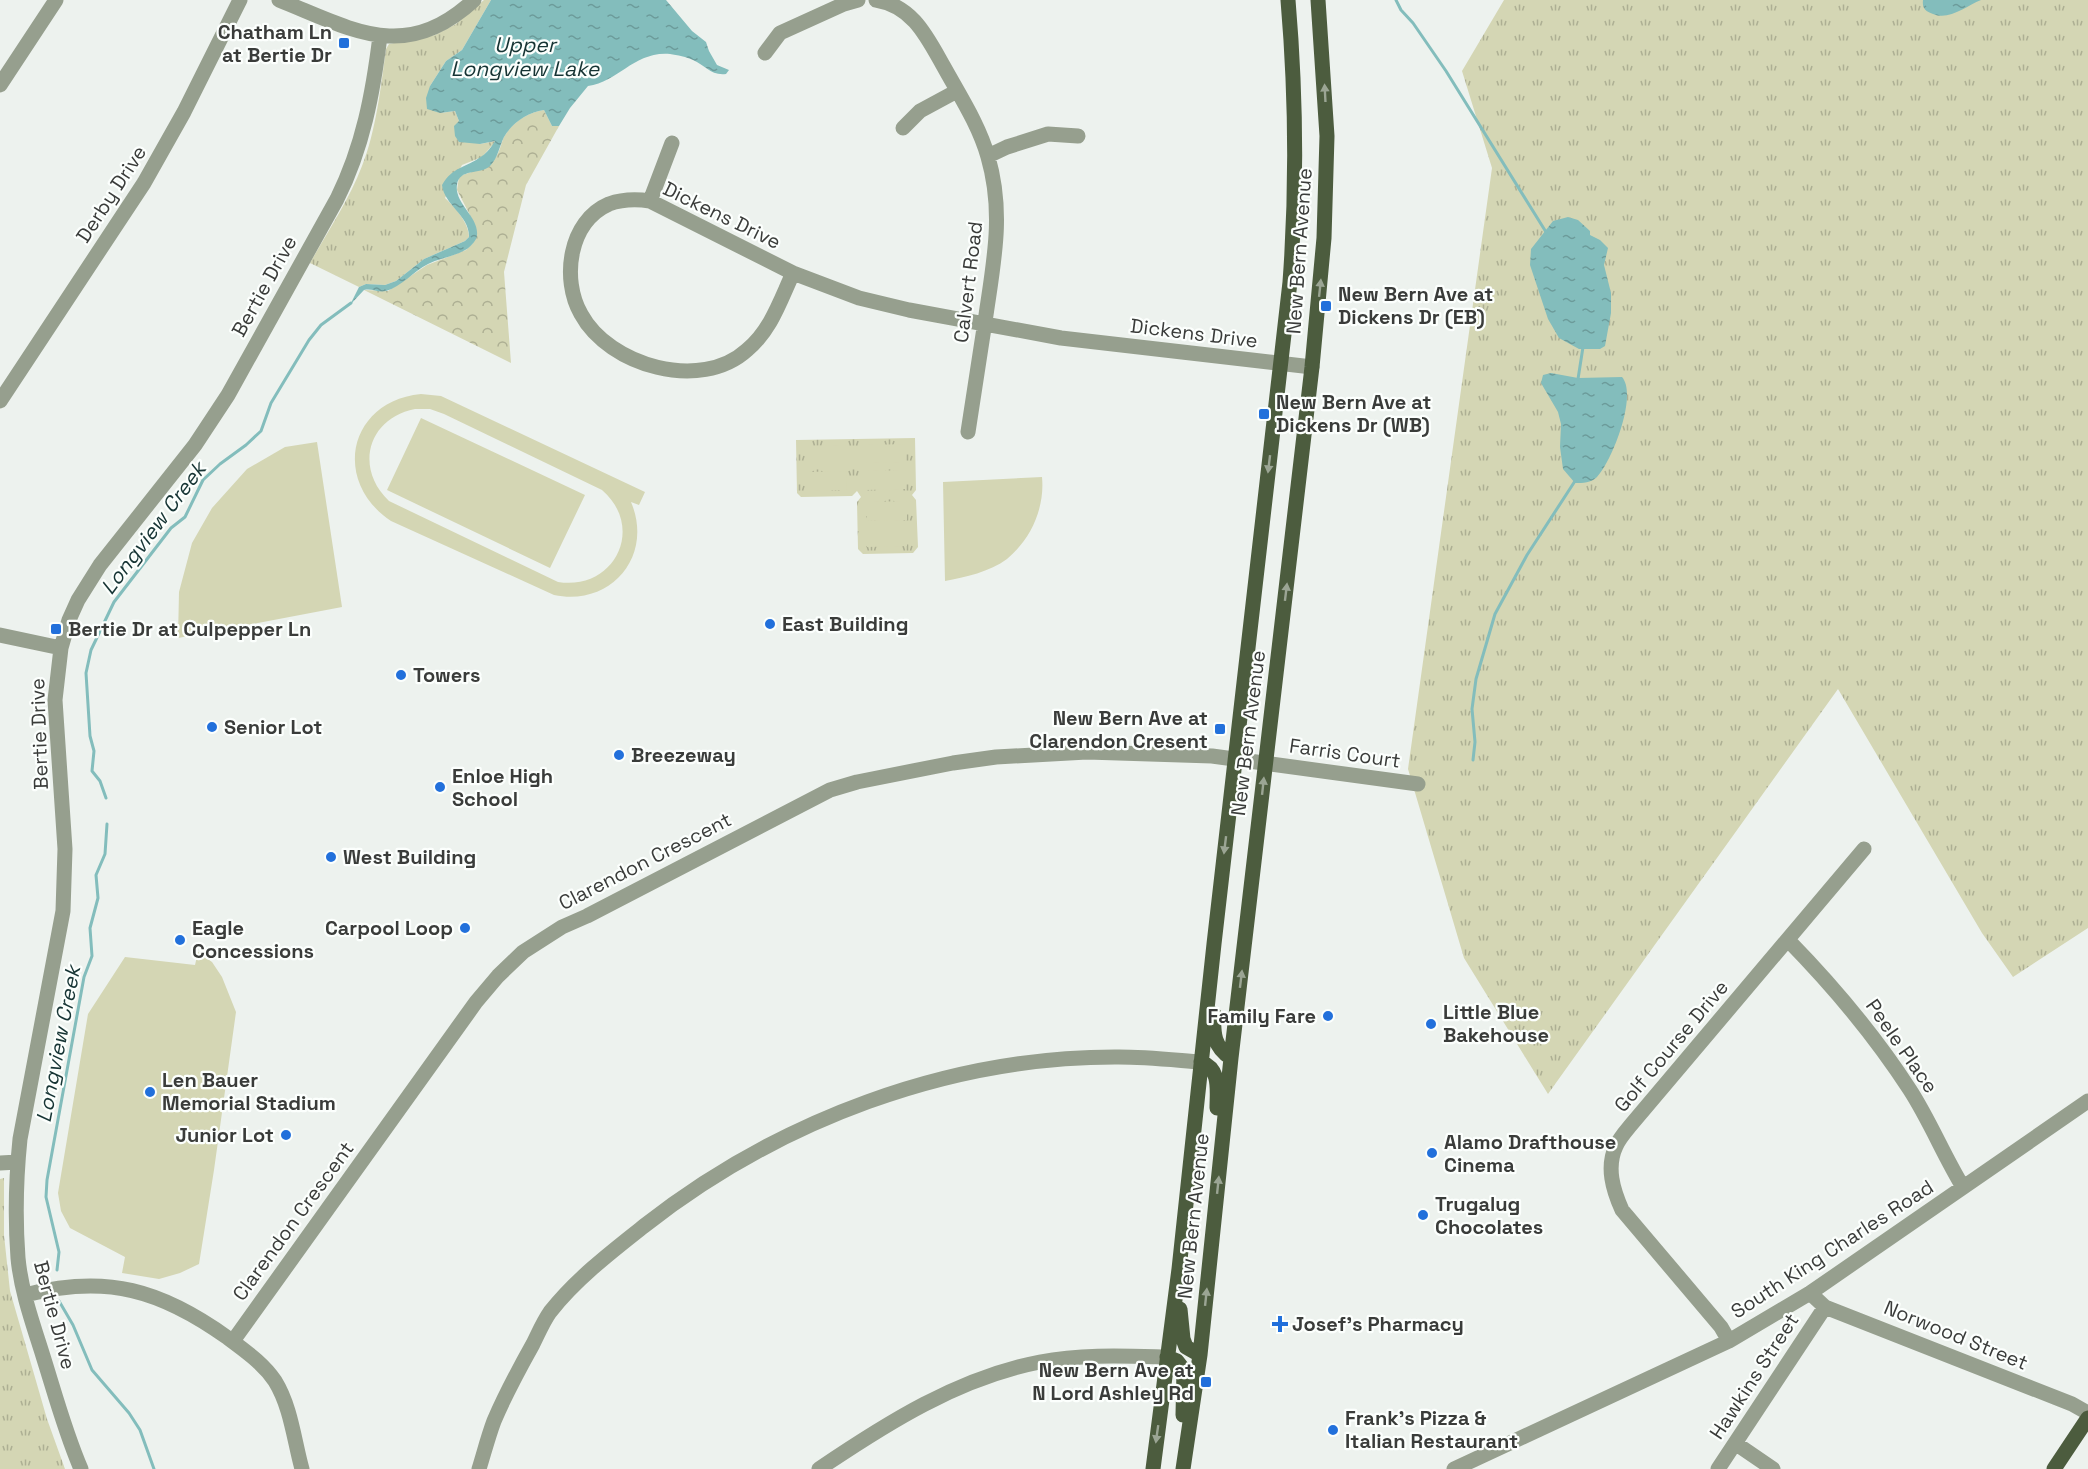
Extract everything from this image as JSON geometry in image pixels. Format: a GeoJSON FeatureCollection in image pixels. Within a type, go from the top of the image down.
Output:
{"type":"FeatureCollection","features":[{"type":"Feature","properties":{"kind":"main road","name":"New Bern Avenue"},"geometry":{"type":"LineString","coordinates":[[1153,1469],[1184,1223],[1281,364],[1294,226],[1296,122],[1288,0]]}},
{"type":"Feature","properties":{"kind":"main road","name":"New Bern Avenue"},"geometry":{"type":"LineString","coordinates":[[1184,1465],[1200,1355],[1220,1162],[1312,367],[1324,238],[1327,136],[1318,0]]}},
{"type":"Feature","properties":{"kind":"main road"},"geometry":{"type":"LineString","coordinates":[[1214,944],[1218,962],[1215,1041],[1223,1053],[1232,1058]]}},
{"type":"Feature","properties":{"kind":"main road"},"geometry":{"type":"LineString","coordinates":[[1201,1062],[1208,1065],[1218,1081],[1220,1162]]}},
{"type":"Feature","properties":{"kind":"main road"},"geometry":{"type":"LineString","coordinates":[[1184,1223],[1180,1313],[1183,1339],[1186,1347],[1200,1355]]}},
{"type":"Feature","properties":{"kind":"main road"},"geometry":{"type":"LineString","coordinates":[[1167,1357],[1176,1361],[1184,1370],[1184,1465]]}},
{"type":"Feature","properties":{"kind":"main road"},"geometry":{"type":"LineString","coordinates":[[2054,1469],[2088,1418]]}},
{"type":"Feature","properties":{"kind":"street"},"geometry":{"type":"LineString","coordinates":[[0,85],[56,0]]}},
{"type":"Feature","properties":{"kind":"street","name":"Derby Drive"},"geometry":{"type":"LineString","coordinates":[[0,401],[144,183],[184,112],[240,0]]}},
{"type":"Feature","properties":{"kind":"street"},"geometry":{"type":"LineString","coordinates":[[281,0],[339,26],[380,36],[398,36],[427,29],[453,18],[474,0]]}},
{"type":"Feature","properties":{"kind":"street"},"geometry":{"type":"LineString","coordinates":[[765,53],[780,33],[858,0]]}},
{"type":"Feature","properties":{"kind":"street","name":"Calvert Road"},"geometry":{"type":"LineString","coordinates":[[886,1],[913,19],[925,33],[977,127],[988,156],[996,192],[998,213],[995,253],[968,432]]}},
{"type":"Feature","properties":{"kind":"street","name":"Bertie Drive"},"geometry":{"type":"LineString","coordinates":[[81,1469],[62,1419],[25,1295],[18,1260],[17,1229],[20,1139],[63,911],[65,849],[56,700],[56,677],[61,648],[69,620],[89,580],[213,419],[337,199],[351,169],[367,118],[380,36]]}},
{"type":"Feature","properties":{"kind":"street"},"geometry":{"type":"LineString","coordinates":[[903,128],[920,111],[957,91]]}},
{"type":"Feature","properties":{"kind":"street"},"geometry":{"type":"LineString","coordinates":[[988,156],[1007,147],[1048,134],[1078,136]]}},
{"type":"Feature","properties":{"kind":"street"},"geometry":{"type":"LineString","coordinates":[[650,201],[672,143]]}},
{"type":"Feature","properties":{"kind":"street","name":"Dickens Drive"},"geometry":{"type":"LineString","coordinates":[[793,273],[771,321],[761,337],[745,352],[717,368],[686,372],[648,364],[622,353],[600,339],[581,315],[574,301],[570,270],[572,252],[577,238],[585,224],[602,207],[623,200],[650,201],[793,273],[860,298],[909,310],[1061,338],[1312,367]]}},
{"type":"Feature","properties":{"kind":"street"},"geometry":{"type":"LineString","coordinates":[[0,635],[61,648]]}},
{"type":"Feature","properties":{"kind":"street","name":"Clarendon Crescent"},"geometry":{"type":"LineString","coordinates":[[232,1341],[476,1002],[523,952],[562,927],[800,804],[830,790],[853,783],[944,764],[1039,754],[1141,753],[1266,763]]}},
{"type":"Feature","properties":{"kind":"street","name":"Farris Court"},"geometry":{"type":"LineString","coordinates":[[1266,763],[1418,784]]}},
{"type":"Feature","properties":{"kind":"street","name":"Golf Course Drive"},"geometry":{"type":"LineString","coordinates":[[1729,1341],[1721,1327],[1622,1210],[1615,1194],[1611,1174],[1615,1147],[1630,1126],[1864,849]]}},
{"type":"Feature","properties":{"kind":"street","name":"Peele Place"},"geometry":{"type":"LineString","coordinates":[[1788,940],[1829,982],[1865,1026],[1911,1092],[1963,1187]]}},
{"type":"Feature","properties":{"kind":"street"},"geometry":{"type":"LineString","coordinates":[[480,1469],[494,1422],[516,1373],[550,1313],[589,1272],[674,1203],[771,1144],[878,1097],[987,1069],[1067,1059],[1119,1057],[1201,1062]]}},
{"type":"Feature","properties":{"kind":"street","name":"South King Charles Road"},"geometry":{"type":"LineString","coordinates":[[1456,1469],[1729,1341],[1810,1293],[2088,1101]]}},
{"type":"Feature","properties":{"kind":"street"},"geometry":{"type":"LineString","coordinates":[[0,1163],[18,1162]]}},
{"type":"Feature","properties":{"kind":"street"},"geometry":{"type":"LineString","coordinates":[[25,1295],[56,1288],[95,1286],[133,1291],[189,1311],[232,1341],[266,1369],[282,1393],[302,1469]]}},
{"type":"Feature","properties":{"kind":"street","name":"Norwood Street"},"geometry":{"type":"LineString","coordinates":[[1810,1293],[1825,1306],[2072,1404],[2088,1413]]}},
{"type":"Feature","properties":{"kind":"street","name":"Hawkins Street"},"geometry":{"type":"LineString","coordinates":[[1718,1469],[1825,1306]]}},
{"type":"Feature","properties":{"kind":"street"},"geometry":{"type":"LineString","coordinates":[[819,1469],[879,1429],[916,1408],[1016,1368],[1070,1358],[1167,1357]]}},
{"type":"Feature","properties":{"kind":"street"},"geometry":{"type":"LineString","coordinates":[[1736,1443],[1773,1469]]}},
{"type":"Feature","properties":{"kind":"green space"},"geometry":{"type":"Polygon","coordinates":[[[484,0],[491,0],[462,50],[446,61],[430,86],[440,113],[455,111],[459,121],[480,144],[496,141],[482,157],[462,165],[445,198],[464,221],[469,237],[465,241],[424,259],[396,281],[385,285],[366,284],[359,287],[310,263],[345,203],[362,166],[374,123],[386,49],[389,44],[435,35],[456,24],[484,0]]]}},
{"type":"Feature","properties":{"kind":"green space"},"geometry":{"type":"Polygon","coordinates":[[[1504,0],[2088,0],[2088,928],[2013,977],[1982,933],[1838,689],[1548,1094],[1464,958],[1408,769],[1492,168],[1462,71],[1504,0]]]}},
{"type":"Feature","properties":{"kind":"green space"},"geometry":{"type":"Polygon","coordinates":[[[544,110],[552,126],[559,126],[526,185],[504,272],[511,363],[364,290],[388,291],[427,265],[466,250],[473,243],[475,225],[457,190],[459,177],[491,162],[496,157],[506,134],[515,124],[531,113],[544,110]]]}},
{"type":"Feature","properties":{"kind":"green space"},"geometry":{"type":"Polygon","coordinates":[[[421,394],[441,396],[645,492],[639,505],[631,502],[637,522],[637,541],[632,558],[623,573],[609,585],[593,593],[575,597],[554,595],[391,521],[372,504],[360,485],[355,465],[356,445],[364,427],[378,411],[397,400],[421,394]],[[415,409],[399,414],[377,433],[371,446],[369,460],[372,474],[378,488],[389,501],[558,582],[578,582],[595,577],[608,567],[618,554],[622,538],[622,522],[615,505],[602,490],[430,409],[415,409]]]}},
{"type":"Feature","properties":{"kind":"green space"},"geometry":{"type":"Polygon","coordinates":[[[421,418],[585,495],[550,568],[387,490],[421,418]]]}},
{"type":"Feature","properties":{"kind":"green space"},"geometry":{"type":"Polygon","coordinates":[[[915,438],[916,490],[912,495],[916,500],[918,547],[913,553],[863,554],[858,549],[857,502],[861,497],[857,491],[852,496],[801,497],[797,493],[796,440],[915,438]]]}},
{"type":"Feature","properties":{"kind":"green space"},"geometry":{"type":"Polygon","coordinates":[[[317,442],[342,607],[178,638],[179,592],[192,543],[212,508],[247,469],[285,447],[317,442]]]}},
{"type":"Feature","properties":{"kind":"green space"},"geometry":{"type":"Polygon","coordinates":[[[905,444],[906,462],[866,463],[866,445],[905,444]]]}},
{"type":"Feature","properties":{"kind":"green space"},"geometry":{"type":"Polygon","coordinates":[[[846,445],[846,464],[806,464],[806,446],[846,445]]]}},
{"type":"Feature","properties":{"kind":"green space"},"geometry":{"type":"Polygon","coordinates":[[[906,470],[906,489],[866,490],[866,471],[906,470]]]}},
{"type":"Feature","properties":{"kind":"green space"},"geometry":{"type":"Polygon","coordinates":[[[846,471],[847,490],[807,491],[807,472],[846,471]]]}},
{"type":"Feature","properties":{"kind":"green space"},"geometry":{"type":"Polygon","coordinates":[[[1042,477],[1039,511],[1035,522],[1016,551],[1007,559],[985,571],[945,581],[943,482],[1042,477]]]}},
{"type":"Feature","properties":{"kind":"green space"},"geometry":{"type":"Polygon","coordinates":[[[907,501],[907,520],[867,521],[867,502],[907,501]]]}},
{"type":"Feature","properties":{"kind":"green space"},"geometry":{"type":"Polygon","coordinates":[[[867,528],[907,528],[907,546],[867,547],[867,528]]]}},
{"type":"Feature","properties":{"kind":"green space","name":"Len Bauer Memorial Stadium"},"geometry":{"type":"Polygon","coordinates":[[[198,952],[212,962],[222,977],[236,1012],[199,1264],[159,1279],[122,1273],[125,1257],[70,1228],[61,1211],[58,1193],[88,1014],[125,957],[195,965],[198,952]]]}},
{"type":"Feature","properties":{"kind":"green space"},"geometry":{"type":"Polygon","coordinates":[[[4,1178],[4,1235],[10,1291],[47,1419],[65,1469],[0,1469],[0,1179],[4,1178]]]}},
{"type":"Feature","properties":{"kind":"water","name":"Upper Longview Lake"},"geometry":{"type":"Polygon","coordinates":[[[491,0],[666,0],[692,31],[706,42],[717,65],[729,70],[726,74],[716,73],[688,58],[657,54],[636,62],[609,79],[588,86],[559,126],[552,126],[544,110],[521,119],[507,132],[490,166],[462,176],[457,185],[459,198],[477,228],[477,237],[472,245],[463,251],[428,264],[392,289],[364,290],[350,305],[359,287],[366,284],[385,285],[396,281],[424,259],[465,241],[469,237],[465,223],[447,199],[442,185],[455,171],[484,155],[495,141],[480,144],[459,142],[455,136],[454,126],[459,121],[455,111],[440,113],[427,109],[426,98],[430,86],[446,61],[462,50],[491,0]]]}},
{"type":"Feature","properties":{"kind":"water"},"geometry":{"type":"Polygon","coordinates":[[[1923,0],[1981,0],[1957,12],[1939,16],[1926,10],[1923,0]]]}},
{"type":"Feature","properties":{"kind":"water"},"geometry":{"type":"Polygon","coordinates":[[[1568,217],[1578,220],[1590,231],[1590,235],[1600,240],[1608,248],[1604,265],[1611,293],[1611,313],[1605,346],[1600,349],[1579,349],[1559,338],[1548,319],[1530,265],[1531,249],[1553,221],[1568,217]]]}},
{"type":"Feature","properties":{"kind":"water"},"geometry":{"type":"Polygon","coordinates":[[[1551,373],[1578,378],[1622,377],[1626,386],[1625,412],[1616,443],[1603,469],[1590,482],[1575,483],[1563,469],[1560,447],[1561,424],[1558,412],[1541,383],[1543,375],[1551,373]]]}},
{"type":"Feature","properties":{"kind":"waterway"},"geometry":{"type":"LineString","coordinates":[[1396,0],[1446,71],[1546,232]]}},
{"type":"Feature","properties":{"kind":"waterway","name":"Longview Creek"},"geometry":{"type":"LineString","coordinates":[[106,798],[100,781],[92,771],[94,751],[90,736],[86,673],[91,650],[114,602],[171,528],[185,517],[203,480],[261,431],[271,403],[309,340],[321,325],[351,303]]}},
{"type":"Feature","properties":{"kind":"waterway"},"geometry":{"type":"LineString","coordinates":[[1578,379],[1583,347]]}},
{"type":"Feature","properties":{"kind":"waterway"},"geometry":{"type":"LineString","coordinates":[[1473,760],[1475,742],[1472,709],[1476,679],[1495,614],[1527,555],[1575,481]]}},
{"type":"Feature","properties":{"kind":"waterway","name":"Longview Creek"},"geometry":{"type":"LineString","coordinates":[[57,1270],[59,1252],[46,1197],[47,1180],[84,977],[92,956],[90,928],[98,898],[96,875],[105,854],[107,824]]}},
{"type":"Feature","properties":{"kind":"waterway"},"geometry":{"type":"LineString","coordinates":[[59,1301],[73,1325],[92,1370],[129,1413],[140,1430],[154,1469]]}},
{"type":"Feature","properties":{"kind":"place","name":"Chatham Ln at Bertie Dr"},"geometry":{"type":"Point","coordinates":[344,43]}},
{"type":"Feature","properties":{"kind":"place","name":"New Bern Ave at Dickens Dr (EB)"},"geometry":{"type":"Point","coordinates":[1326,306]}},
{"type":"Feature","properties":{"kind":"place","name":"New Bern Ave at Dickens Dr (WB)"},"geometry":{"type":"Point","coordinates":[1264,414]}},
{"type":"Feature","properties":{"kind":"place","name":"East Building"},"geometry":{"type":"Point","coordinates":[770,624]}},
{"type":"Feature","properties":{"kind":"place","name":"Bertie Dr at Culpepper Ln"},"geometry":{"type":"Point","coordinates":[56,629]}},
{"type":"Feature","properties":{"kind":"place","name":"Towers"},"geometry":{"type":"Point","coordinates":[401,675]}},
{"type":"Feature","properties":{"kind":"place","name":"Senior Lot"},"geometry":{"type":"Point","coordinates":[212,727]}},
{"type":"Feature","properties":{"kind":"place","name":"New Bern Ave at Clarendon Cresent"},"geometry":{"type":"Point","coordinates":[1220,729]}},
{"type":"Feature","properties":{"kind":"place","name":"Breezeway"},"geometry":{"type":"Point","coordinates":[619,755]}},
{"type":"Feature","properties":{"kind":"place","name":"Enloe High School"},"geometry":{"type":"Point","coordinates":[440,787]}},
{"type":"Feature","properties":{"kind":"place","name":"West Building"},"geometry":{"type":"Point","coordinates":[331,857]}},
{"type":"Feature","properties":{"kind":"place","name":"Carpool Loop"},"geometry":{"type":"Point","coordinates":[465,928]}},
{"type":"Feature","properties":{"kind":"place","name":"Eagle Concessions"},"geometry":{"type":"Point","coordinates":[180,940]}},
{"type":"Feature","properties":{"kind":"place","name":"Family Fare"},"geometry":{"type":"Point","coordinates":[1328,1016]}},
{"type":"Feature","properties":{"kind":"place","name":"Little Blue Bakehouse"},"geometry":{"type":"Point","coordinates":[1431,1024]}},
{"type":"Feature","properties":{"kind":"place","name":"Len Bauer Memorial Stadium"},"geometry":{"type":"Point","coordinates":[150,1092]}},
{"type":"Feature","properties":{"kind":"place","name":"Junior Lot"},"geometry":{"type":"Point","coordinates":[286,1135]}},
{"type":"Feature","properties":{"kind":"place","name":"Alamo Drafthouse Cinema"},"geometry":{"type":"Point","coordinates":[1432,1153]}},
{"type":"Feature","properties":{"kind":"place","name":"Trugalug Chocolates"},"geometry":{"type":"Point","coordinates":[1423,1215]}},
{"type":"Feature","properties":{"kind":"place","name":"Josef's Pharmacy"},"geometry":{"type":"Point","coordinates":[1280,1324]}},
{"type":"Feature","properties":{"kind":"place","name":"New Bern Ave at N Lord Ashley Rd"},"geometry":{"type":"Point","coordinates":[1206,1382]}},
{"type":"Feature","properties":{"kind":"place","name":"Frank's Pizza & Italian Restaurant"},"geometry":{"type":"Point","coordinates":[1333,1430]}}]}
